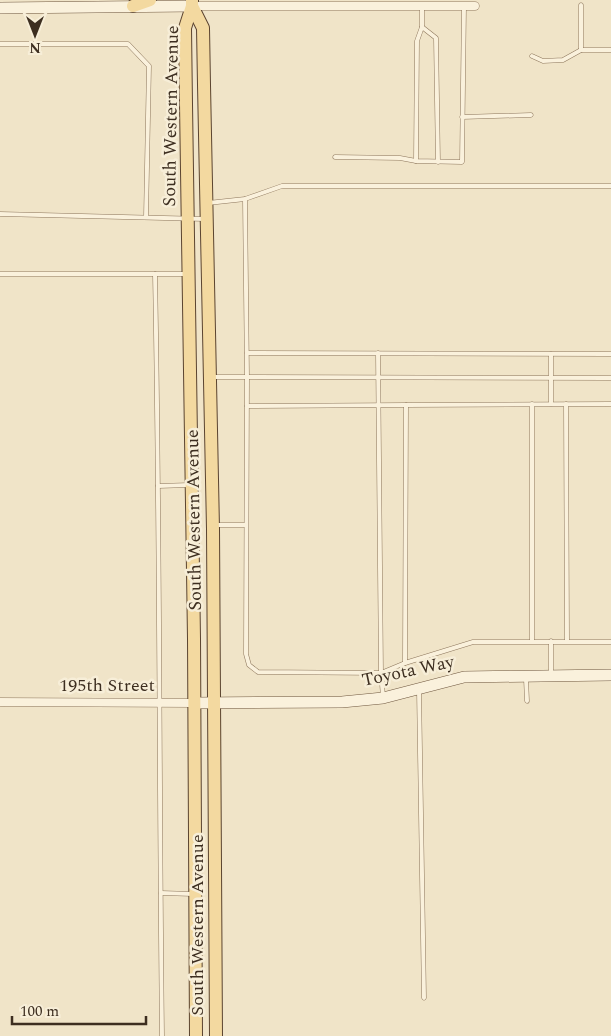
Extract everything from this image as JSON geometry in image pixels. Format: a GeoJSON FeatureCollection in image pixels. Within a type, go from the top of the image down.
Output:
{"type":"FeatureCollection","features":[{"type":"Feature","properties":{"kind":"main road"},"geometry":{"type":"LineString","coordinates":[[133,6],[150,0]]}},
{"type":"Feature","properties":{"kind":"main road","name":"South Western Avenue"},"geometry":{"type":"LineString","coordinates":[[192,3],[203,28],[212,525],[216,1036]]}},
{"type":"Feature","properties":{"kind":"main road","name":"South Western Avenue"},"geometry":{"type":"LineString","coordinates":[[192,3],[186,28],[196,1036]]}},
{"type":"Feature","properties":{"kind":"street"},"geometry":{"type":"LineString","coordinates":[[0,8],[48,4],[133,6],[192,3],[365,3],[422,6],[437,3],[475,6]]}},
{"type":"Feature","properties":{"kind":"street","name":"Toyota Way"},"geometry":{"type":"LineString","coordinates":[[213,702],[342,702],[384,698],[464,677],[611,675]]}},
{"type":"Feature","properties":{"kind":"street","name":"195th Street"},"geometry":{"type":"LineString","coordinates":[[0,702],[213,702]]}},
{"type":"Feature","properties":{"kind":"lane"},"geometry":{"type":"LineString","coordinates":[[581,5],[581,50]]}},
{"type":"Feature","properties":{"kind":"lane"},"geometry":{"type":"LineString","coordinates":[[416,161],[417,41],[422,27],[422,6]]}},
{"type":"Feature","properties":{"kind":"lane"},"geometry":{"type":"LineString","coordinates":[[335,157],[400,158],[416,161],[462,162],[464,6]]}},
{"type":"Feature","properties":{"kind":"lane"},"geometry":{"type":"LineString","coordinates":[[422,27],[436,38],[438,162]]}},
{"type":"Feature","properties":{"kind":"lane"},"geometry":{"type":"LineString","coordinates":[[0,44],[128,44],[149,66],[146,217]]}},
{"type":"Feature","properties":{"kind":"lane"},"geometry":{"type":"LineString","coordinates":[[532,56],[543,60],[562,60],[581,50],[611,50]]}},
{"type":"Feature","properties":{"kind":"lane"},"geometry":{"type":"LineString","coordinates":[[462,117],[532,115]]}},
{"type":"Feature","properties":{"kind":"lane"},"geometry":{"type":"LineString","coordinates":[[206,203],[245,200],[282,186],[611,186]]}},
{"type":"Feature","properties":{"kind":"lane"},"geometry":{"type":"LineString","coordinates":[[245,200],[247,353],[246,654],[249,665],[258,672],[381,673],[405,663],[473,642],[611,642]]}},
{"type":"Feature","properties":{"kind":"lane"},"geometry":{"type":"LineString","coordinates":[[0,214],[207,219]]}},
{"type":"Feature","properties":{"kind":"lane"},"geometry":{"type":"LineString","coordinates":[[0,274],[188,274]]}},
{"type":"Feature","properties":{"kind":"lane"},"geometry":{"type":"LineString","coordinates":[[155,274],[162,1036]]}},
{"type":"Feature","properties":{"kind":"lane"},"geometry":{"type":"LineString","coordinates":[[247,353],[611,354]]}},
{"type":"Feature","properties":{"kind":"lane"},"geometry":{"type":"LineString","coordinates":[[378,354],[381,673],[384,698]]}},
{"type":"Feature","properties":{"kind":"lane"},"geometry":{"type":"LineString","coordinates":[[551,354],[551,404]]}},
{"type":"Feature","properties":{"kind":"lane"},"geometry":{"type":"LineString","coordinates":[[209,378],[611,378]]}},
{"type":"Feature","properties":{"kind":"lane"},"geometry":{"type":"LineString","coordinates":[[532,404],[532,641]]}},
{"type":"Feature","properties":{"kind":"lane"},"geometry":{"type":"LineString","coordinates":[[566,404],[567,641]]}},
{"type":"Feature","properties":{"kind":"lane"},"geometry":{"type":"LineString","coordinates":[[247,406],[611,404]]}},
{"type":"Feature","properties":{"kind":"lane"},"geometry":{"type":"LineString","coordinates":[[405,663],[406,406]]}},
{"type":"Feature","properties":{"kind":"lane"},"geometry":{"type":"LineString","coordinates":[[158,486],[191,485]]}},
{"type":"Feature","properties":{"kind":"lane"},"geometry":{"type":"LineString","coordinates":[[212,525],[246,525]]}},
{"type":"Feature","properties":{"kind":"lane"},"geometry":{"type":"LineString","coordinates":[[551,641],[551,676]]}},
{"type":"Feature","properties":{"kind":"lane"},"geometry":{"type":"LineString","coordinates":[[526,676],[527,701]]}},
{"type":"Feature","properties":{"kind":"lane"},"geometry":{"type":"LineString","coordinates":[[420,688],[424,998]]}},
{"type":"Feature","properties":{"kind":"lane"},"geometry":{"type":"LineString","coordinates":[[160,893],[195,894]]}}]}
